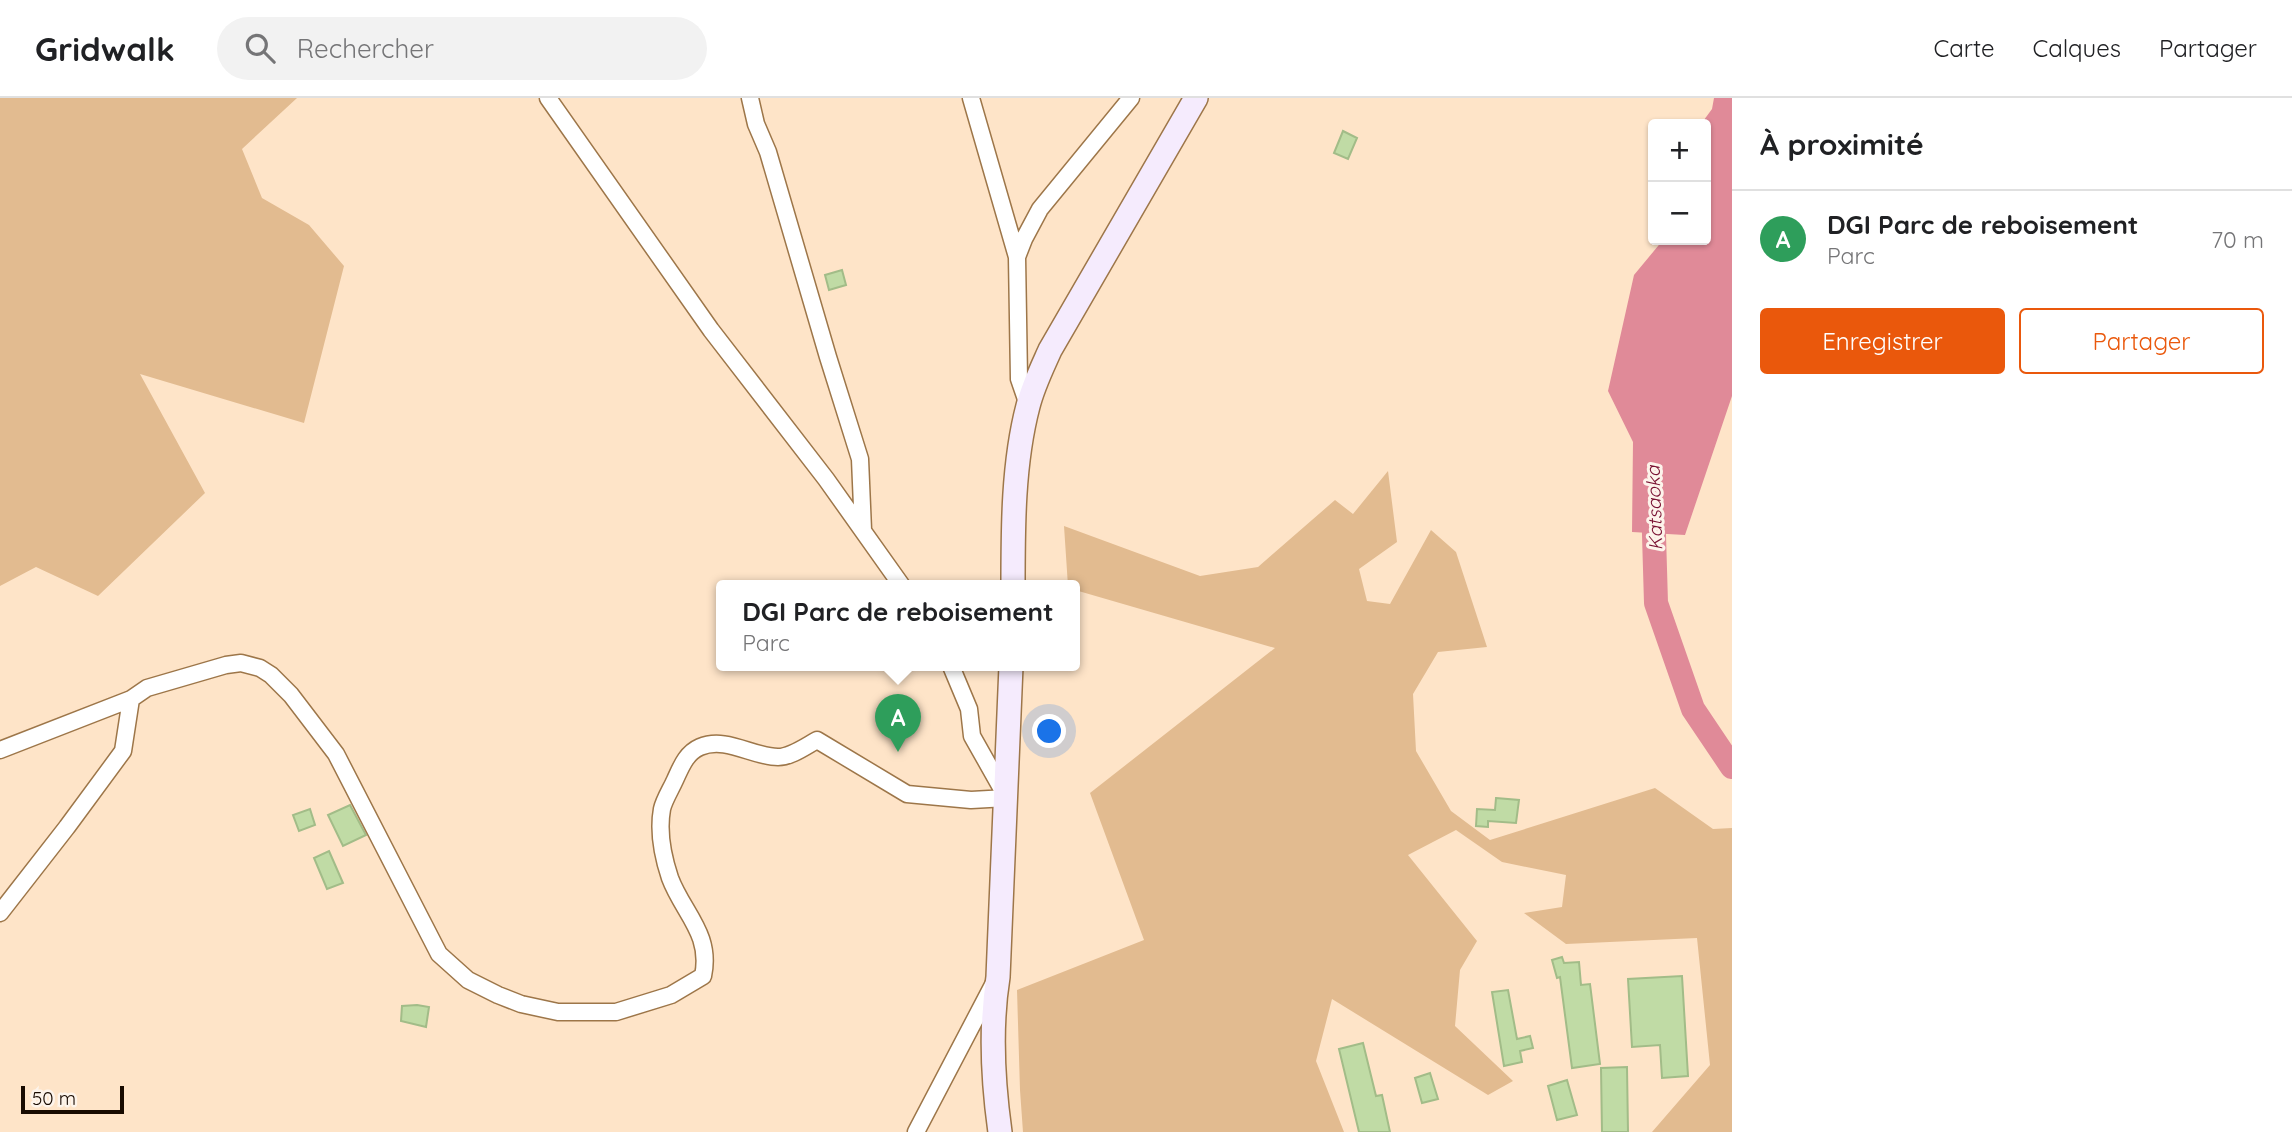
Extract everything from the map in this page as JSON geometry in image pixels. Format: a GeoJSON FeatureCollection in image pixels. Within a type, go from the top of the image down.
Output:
{"type":"FeatureCollection","features":[{"type":"Feature","properties":{"kind":"main road"},"geometry":{"type":"LineString","coordinates":[[1013,580],[1016,489],[1028,405],[1050,350],[1196,98]]}},
{"type":"Feature","properties":{"kind":"main road"},"geometry":{"type":"LineString","coordinates":[[1000,1132],[995,1079],[994,1002],[998,977],[1011,671]]}},
{"type":"Feature","properties":{"kind":"street"},"geometry":{"type":"LineString","coordinates":[[548,98],[711,330],[898,580]]}},
{"type":"Feature","properties":{"kind":"street"},"geometry":{"type":"LineString","coordinates":[[750,98],[860,458],[863,530]]}},
{"type":"Feature","properties":{"kind":"street"},"geometry":{"type":"LineString","coordinates":[[971,98],[1017,257],[1019,379],[1028,405]]}},
{"type":"Feature","properties":{"kind":"street"},"geometry":{"type":"LineString","coordinates":[[1017,257],[1040,209],[1131,98]]}},
{"type":"Feature","properties":{"kind":"street"},"geometry":{"type":"LineString","coordinates":[[0,750],[131,699],[147,688],[226,665],[241,663],[260,668],[291,695],[336,754],[362,799],[439,954],[468,980],[521,1004],[558,1012],[615,1012],[671,995],[703,976],[707,957],[694,922],[671,879],[662,842],[662,808],[684,761],[693,751],[702,746],[718,744],[779,757],[817,740],[907,794],[971,800],[1007,798],[972,736],[969,709],[953,671]]}},
{"type":"Feature","properties":{"kind":"street"},"geometry":{"type":"LineString","coordinates":[[0,913],[123,751],[131,699]]}},
{"type":"Feature","properties":{"kind":"street"},"geometry":{"type":"LineString","coordinates":[[916,1132],[998,977]]}},
{"type":"Feature","properties":{"kind":"shaded area"},"geometry":{"type":"Polygon","coordinates":[[[0,98],[297,98],[242,149],[262,198],[309,225],[344,266],[304,423],[140,374],[205,493],[98,596],[36,567],[0,586],[0,98]]]}},
{"type":"Feature","properties":{"kind":"shaded area"},"geometry":{"type":"Polygon","coordinates":[[[1388,471],[1397,542],[1359,569],[1367,601],[1390,604],[1431,530],[1456,552],[1487,647],[1438,652],[1413,694],[1416,751],[1451,811],[1490,840],[1655,788],[1713,829],[1732,828],[1732,1132],[1652,1132],[1710,1065],[1697,938],[1566,944],[1524,913],[1562,907],[1566,875],[1502,862],[1456,830],[1408,855],[1477,941],[1460,970],[1455,1026],[1513,1081],[1488,1095],[1332,999],[1316,1061],[1344,1132],[1023,1132],[1017,990],[1144,940],[1090,793],[1275,648],[1080,591],[1080,580],[1068,580],[1064,526],[1200,576],[1258,567],[1335,500],[1353,514],[1388,471]]]}},
{"type":"Feature","properties":{"kind":"water"},"geometry":{"type":"Polygon","coordinates":[[[1714,98],[1732,98],[1732,396],[1685,535],[1632,532],[1633,442],[1608,391],[1634,275],[1659,245],[1711,245],[1711,119],[1705,119],[1712,109],[1714,98]]]}},
{"type":"Feature","properties":{"kind":"building"},"geometry":{"type":"Polygon","coordinates":[[[1343,131],[1357,138],[1348,159],[1334,153],[1343,131]]]}},
{"type":"Feature","properties":{"kind":"building"},"geometry":{"type":"Polygon","coordinates":[[[842,270],[846,285],[829,290],[825,275],[842,270]]]}},
{"type":"Feature","properties":{"kind":"building"},"geometry":{"type":"Polygon","coordinates":[[[1496,798],[1519,800],[1516,823],[1488,821],[1488,827],[1476,826],[1477,809],[1495,810],[1496,798]]]}},
{"type":"Feature","properties":{"kind":"building"},"geometry":{"type":"Polygon","coordinates":[[[350,805],[366,835],[343,846],[328,815],[350,805]]]}},
{"type":"Feature","properties":{"kind":"building"},"geometry":{"type":"Polygon","coordinates":[[[310,809],[315,825],[299,831],[293,815],[310,809]]]}},
{"type":"Feature","properties":{"kind":"building"},"geometry":{"type":"Polygon","coordinates":[[[329,851],[343,883],[327,889],[314,858],[329,851]]]}},
{"type":"Feature","properties":{"kind":"building"},"geometry":{"type":"Polygon","coordinates":[[[1562,957],[1564,963],[1579,962],[1581,985],[1590,984],[1600,1064],[1572,1068],[1560,977],[1557,978],[1552,960],[1562,957]]]}},
{"type":"Feature","properties":{"kind":"building"},"geometry":{"type":"Polygon","coordinates":[[[1682,976],[1688,1076],[1662,1078],[1660,1045],[1632,1047],[1628,979],[1682,976]]]}},
{"type":"Feature","properties":{"kind":"building"},"geometry":{"type":"Polygon","coordinates":[[[1508,990],[1517,1039],[1530,1036],[1533,1048],[1520,1051],[1522,1062],[1504,1066],[1492,992],[1508,990]]]}},
{"type":"Feature","properties":{"kind":"building"},"geometry":{"type":"Polygon","coordinates":[[[402,1006],[429,1007],[426,1027],[401,1021],[402,1006]]]}},
{"type":"Feature","properties":{"kind":"building"},"geometry":{"type":"Polygon","coordinates":[[[1363,1043],[1376,1096],[1382,1095],[1390,1132],[1359,1132],[1339,1049],[1363,1043]]]}},
{"type":"Feature","properties":{"kind":"building"},"geometry":{"type":"Polygon","coordinates":[[[1627,1067],[1628,1132],[1602,1132],[1601,1068],[1627,1067]]]}},
{"type":"Feature","properties":{"kind":"building"},"geometry":{"type":"Polygon","coordinates":[[[1430,1073],[1438,1099],[1422,1103],[1415,1078],[1430,1073]]]}},
{"type":"Feature","properties":{"kind":"building"},"geometry":{"type":"Polygon","coordinates":[[[1567,1080],[1577,1115],[1557,1120],[1548,1086],[1567,1080]]]}},
{"type":"Feature","properties":{"kind":"waterway","name":"Katsaoka"},"geometry":{"type":"LineString","coordinates":[[1653,501],[1656,603],[1693,709],[1732,767]]}},
{"type":"Feature","properties":{"kind":"place","name":"DGI Parc de reboisement"},"geometry":{"type":"Point","coordinates":[898,752]}}]}
